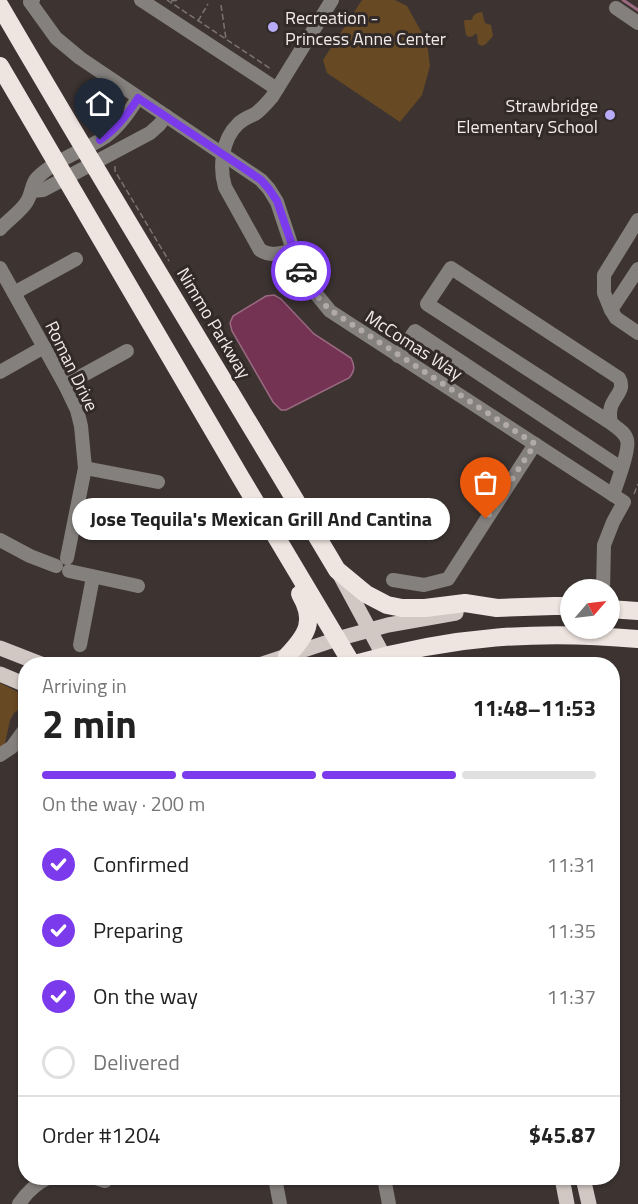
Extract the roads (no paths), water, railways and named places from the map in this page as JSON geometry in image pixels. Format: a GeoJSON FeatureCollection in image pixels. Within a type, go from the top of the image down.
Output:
{"type":"FeatureCollection","features":[{"type":"Feature","properties":{"kind":"highway","name":"Nimmo Parkway"},"geometry":{"type":"LineString","coordinates":[[0,6],[337,570]]}},
{"type":"Feature","properties":{"kind":"highway"},"geometry":{"type":"LineString","coordinates":[[0,66],[241,478],[349,657]]}},
{"type":"Feature","properties":{"kind":"highway"},"geometry":{"type":"LineString","coordinates":[[241,478],[258,522],[308,609],[308,627],[298,645],[287,656]]}},
{"type":"Feature","properties":{"kind":"highway"},"geometry":{"type":"LineString","coordinates":[[337,570],[366,594],[387,605],[417,609],[465,603],[497,608],[560,606]]}},
{"type":"Feature","properties":{"kind":"highway"},"geometry":{"type":"LineString","coordinates":[[620,610],[638,611]]}},
{"type":"Feature","properties":{"kind":"highway"},"geometry":{"type":"LineString","coordinates":[[392,657],[405,651],[455,642],[513,636],[586,635],[638,639]]}},
{"type":"Feature","properties":{"kind":"main road","name":"Nimmo Parkway"},"geometry":{"type":"LineString","coordinates":[[337,570],[384,657]]}},
{"type":"Feature","properties":{"kind":"main road"},"geometry":{"type":"LineString","coordinates":[[284,657],[337,639],[397,623],[497,608]]}},
{"type":"Feature","properties":{"kind":"main road"},"geometry":{"type":"LineString","coordinates":[[0,648],[23,657]]}},
{"type":"Feature","properties":{"kind":"main road"},"geometry":{"type":"LineString","coordinates":[[0,674],[18,682]]}},
{"type":"Feature","properties":{"kind":"main road"},"geometry":{"type":"LineString","coordinates":[[563,1185],[567,1204]]}},
{"type":"Feature","properties":{"kind":"main road"},"geometry":{"type":"LineString","coordinates":[[585,1185],[589,1204]]}},
{"type":"Feature","properties":{"kind":"street","name":"McComas Way"},"geometry":{"type":"LineString","coordinates":[[31,0],[56,38],[80,58],[261,180],[277,201],[299,268],[308,284],[330,310],[613,495]]}},
{"type":"Feature","properties":{"kind":"street"},"geometry":{"type":"LineString","coordinates":[[141,0],[277,89]]}},
{"type":"Feature","properties":{"kind":"street"},"geometry":{"type":"LineString","coordinates":[[293,250],[271,255],[260,250],[225,187],[222,166],[228,139],[237,125],[264,106],[277,89],[332,0]]}},
{"type":"Feature","properties":{"kind":"street"},"geometry":{"type":"LineString","coordinates":[[616,8],[638,22]]}},
{"type":"Feature","properties":{"kind":"street"},"geometry":{"type":"LineString","coordinates":[[88,156],[124,118],[138,98]]}},
{"type":"Feature","properties":{"kind":"street"},"geometry":{"type":"LineString","coordinates":[[1,225],[22,208],[32,191],[43,190],[61,171],[88,156],[150,133],[166,116]]}},
{"type":"Feature","properties":{"kind":"street"},"geometry":{"type":"LineString","coordinates":[[636,328],[616,318],[611,310],[604,294],[604,274],[638,220]]}},
{"type":"Feature","properties":{"kind":"street"},"geometry":{"type":"LineString","coordinates":[[14,293],[76,259]]}},
{"type":"Feature","properties":{"kind":"street","name":"Roman Drive"},"geometry":{"type":"LineString","coordinates":[[0,268],[65,385],[81,426],[85,468],[64,565]]}},
{"type":"Feature","properties":{"kind":"street"},"geometry":{"type":"LineString","coordinates":[[603,579],[604,545],[624,502],[613,495],[628,441],[611,423],[427,304],[451,268],[619,378],[622,385],[611,405],[609,414],[611,423]]}},
{"type":"Feature","properties":{"kind":"street"},"geometry":{"type":"LineString","coordinates":[[611,310],[638,269]]}},
{"type":"Feature","properties":{"kind":"street"},"geometry":{"type":"LineString","coordinates":[[398,356],[415,330],[621,468]]}},
{"type":"Feature","properties":{"kind":"street"},"geometry":{"type":"LineString","coordinates":[[0,372],[44,347]]}},
{"type":"Feature","properties":{"kind":"street"},"geometry":{"type":"LineString","coordinates":[[65,385],[127,351]]}},
{"type":"Feature","properties":{"kind":"street"},"geometry":{"type":"LineString","coordinates":[[393,580],[424,585],[448,579],[535,444]]}},
{"type":"Feature","properties":{"kind":"street"},"geometry":{"type":"LineString","coordinates":[[85,468],[158,482]]}},
{"type":"Feature","properties":{"kind":"street"},"geometry":{"type":"LineString","coordinates":[[1,544],[93,577],[138,586]]}},
{"type":"Feature","properties":{"kind":"street"},"geometry":{"type":"LineString","coordinates":[[80,645],[93,577]]}},
{"type":"Feature","properties":{"kind":"street"},"geometry":{"type":"LineString","coordinates":[[0,755],[12,747],[18,739]]}},
{"type":"Feature","properties":{"kind":"street"},"geometry":{"type":"LineString","coordinates":[[19,1204],[36,1185]]}},
{"type":"Feature","properties":{"kind":"street"},"geometry":{"type":"LineString","coordinates":[[276,1185],[280,1204]]}},
{"type":"Feature","properties":{"kind":"street"},"geometry":{"type":"LineString","coordinates":[[385,1185],[389,1204]]}},
{"type":"Feature","properties":{"kind":"waterway"},"geometry":{"type":"LineString","coordinates":[[623,0],[638,10]]}},
{"type":"Feature","properties":{"kind":"place","name":"Recreation - Princess Anne Center"},"geometry":{"type":"Point","coordinates":[273,27]}},
{"type":"Feature","properties":{"kind":"place","name":"Strawbridge Elementary School"},"geometry":{"type":"Point","coordinates":[610,115]}},
{"type":"Feature","properties":{"kind":"place","name":"Jose Tequila's Mexican Grill And Cantina"},"geometry":{"type":"Point","coordinates":[486,519]}}]}
